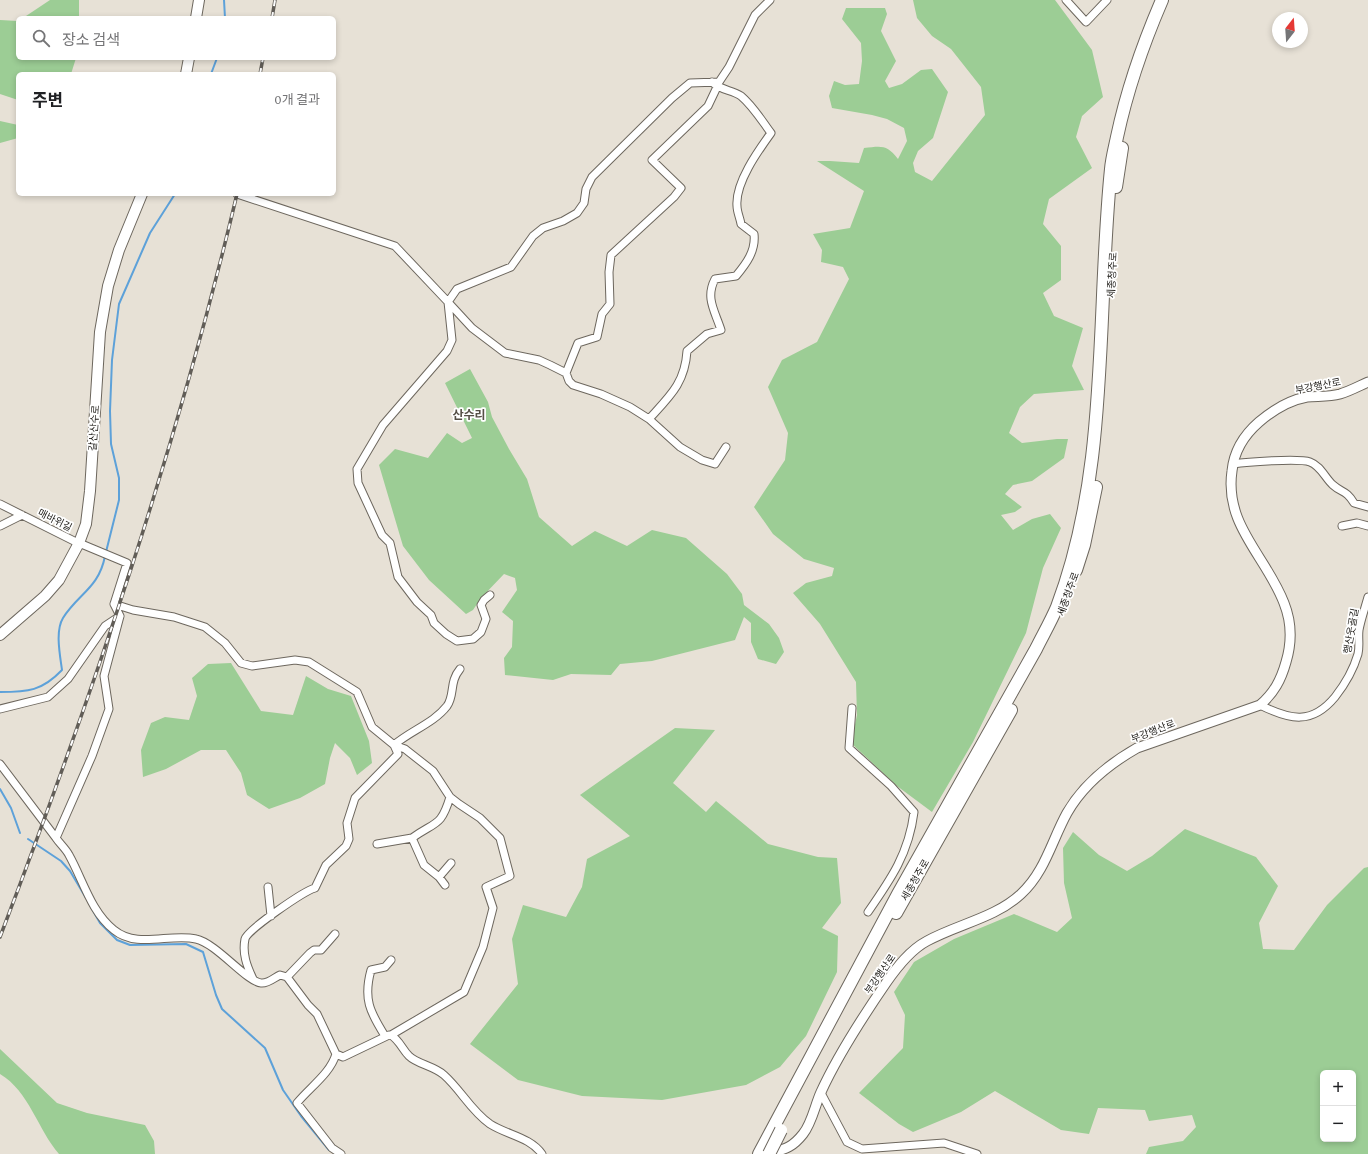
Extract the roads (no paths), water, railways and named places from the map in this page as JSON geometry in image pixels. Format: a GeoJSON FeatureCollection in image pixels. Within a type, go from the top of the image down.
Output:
{"type":"FeatureCollection","features":[{"type":"Feature","properties":{"kind":"highway","name":"세종청주로"},"geometry":{"type":"LineString","coordinates":[[777,1130],[873,954],[1032,671],[1056,626],[1068,597],[1084,545],[1095,493],[1104,413],[1115,195],[1128,115],[1152,40],[1171,0]]}},
{"type":"Feature","properties":{"kind":"highway","name":"세종청주로"},"geometry":{"type":"LineString","coordinates":[[777,1130],[898,894],[1036,649],[1057,608],[1073,553],[1089,484],[1098,409],[1111,168],[1124,102],[1160,3]]}},
{"type":"Feature","properties":{"kind":"highway"},"geometry":{"type":"LineString","coordinates":[[759,1154],[777,1130]]}},
{"type":"Feature","properties":{"kind":"highway"},"geometry":{"type":"LineString","coordinates":[[768,1154],[777,1130]]}},
{"type":"Feature","properties":{"kind":"main road"},"geometry":{"type":"LineString","coordinates":[[196,16],[199,0]]}},
{"type":"Feature","properties":{"kind":"main road"},"geometry":{"type":"LineString","coordinates":[[186,72],[189,60]]}},
{"type":"Feature","properties":{"kind":"main road","name":"갈산산수로"},"geometry":{"type":"LineString","coordinates":[[0,635],[45,596],[59,580],[86,524],[90,491],[100,332],[108,286],[123,238],[141,196]]}},
{"type":"Feature","properties":{"kind":"street"},"geometry":{"type":"LineString","coordinates":[[726,447],[714,464],[702,460],[680,447],[649,419],[630,407],[601,394],[574,385],[569,381],[566,373],[578,343],[597,337],[602,314],[610,304],[609,272],[611,255],[674,197],[681,188],[652,160],[708,106],[715,85],[719,82],[729,67],[755,15],[770,0]]}},
{"type":"Feature","properties":{"kind":"street"},"geometry":{"type":"LineString","coordinates":[[1066,0],[1086,22],[1107,0]]}},
{"type":"Feature","properties":{"kind":"street"},"geometry":{"type":"LineString","coordinates":[[490,595],[481,605],[486,620],[481,632],[473,639],[457,640],[446,634],[434,623],[431,615],[417,602],[398,577],[390,543],[382,535],[358,483],[357,469],[383,425],[447,351],[452,340],[448,302],[457,290],[511,267],[533,236],[543,228],[563,221],[577,213],[584,203],[586,189],[592,177],[672,98],[690,83],[715,85],[730,90],[740,96],[750,105],[771,134],[754,156],[746,174],[737,205],[741,224],[754,234],[755,240],[749,261],[736,276],[715,279],[711,287],[710,296],[721,330],[707,334],[687,351],[684,373],[677,389],[649,419]]}},
{"type":"Feature","properties":{"kind":"street"},"geometry":{"type":"LineString","coordinates":[[243,196],[395,246],[472,328],[505,353],[539,360],[566,373]]}},
{"type":"Feature","properties":{"kind":"street","name":"부강행산로"},"geometry":{"type":"LineString","coordinates":[[768,1154],[790,1148],[805,1133],[821,1093],[836,1063],[885,984],[904,959],[928,940],[992,914],[1021,894],[1033,881],[1042,867],[1067,813],[1078,796],[1094,779],[1123,756],[1137,748],[1260,705],[1275,690],[1289,652],[1290,626],[1284,602],[1237,520],[1231,492],[1233,464],[1240,444],[1249,432],[1259,421],[1272,412],[1297,400],[1340,394],[1368,382]]}},
{"type":"Feature","properties":{"kind":"street"},"geometry":{"type":"LineString","coordinates":[[1233,464],[1297,460],[1310,462],[1325,474],[1336,488],[1348,494],[1354,503],[1368,507]]}},
{"type":"Feature","properties":{"kind":"street","name":"매바위길"},"geometry":{"type":"LineString","coordinates":[[0,504],[78,543],[127,563],[114,604]]}},
{"type":"Feature","properties":{"kind":"street","name":"매바위길"},"geometry":{"type":"LineString","coordinates":[[0,526],[22,515]]}},
{"type":"Feature","properties":{"kind":"street"},"geometry":{"type":"LineString","coordinates":[[1342,526],[1357,523],[1368,526]]}},
{"type":"Feature","properties":{"kind":"street","name":"행산웃골길"},"geometry":{"type":"LineString","coordinates":[[1260,705],[1289,716],[1303,718],[1312,716],[1327,707],[1350,678],[1360,647],[1359,630],[1368,597]]}},
{"type":"Feature","properties":{"kind":"street"},"geometry":{"type":"LineString","coordinates":[[56,838],[92,756],[109,709],[104,676],[120,616],[114,604]]}},
{"type":"Feature","properties":{"kind":"street"},"geometry":{"type":"LineString","coordinates":[[0,764],[69,855],[97,912],[114,930],[131,939],[197,939],[217,950],[253,979],[261,983],[268,982],[280,975],[287,977],[308,1005],[317,1014],[336,1054],[343,1057],[388,1036],[464,992],[482,947],[493,908],[486,886],[510,876],[500,838],[480,818],[450,797],[432,771],[405,749],[394,745],[372,727],[357,692],[309,662],[295,660],[252,666],[241,663],[225,643],[205,627],[174,617],[139,611],[114,604]]}},
{"type":"Feature","properties":{"kind":"street"},"geometry":{"type":"LineString","coordinates":[[0,709],[48,697],[60,688],[105,626],[120,616]]}},
{"type":"Feature","properties":{"kind":"street"},"geometry":{"type":"LineString","coordinates":[[394,745],[405,736],[432,720],[446,707],[450,701],[454,676],[460,669]]}},
{"type":"Feature","properties":{"kind":"street"},"geometry":{"type":"LineString","coordinates":[[852,708],[849,748],[891,786],[914,812],[912,830],[895,873],[868,912]]}},
{"type":"Feature","properties":{"kind":"street"},"geometry":{"type":"LineString","coordinates":[[253,979],[244,959],[245,938],[249,933],[307,890],[315,888],[326,866],[346,846],[349,839],[347,823],[355,798],[398,754],[394,745]]}},
{"type":"Feature","properties":{"kind":"street"},"geometry":{"type":"LineString","coordinates":[[377,844],[412,838],[435,825],[444,815],[450,797]]}},
{"type":"Feature","properties":{"kind":"street"},"geometry":{"type":"LineString","coordinates":[[412,838],[424,865],[439,877],[445,885]]}},
{"type":"Feature","properties":{"kind":"street"},"geometry":{"type":"LineString","coordinates":[[439,877],[451,863]]}},
{"type":"Feature","properties":{"kind":"street"},"geometry":{"type":"LineString","coordinates":[[268,887],[271,916]]}},
{"type":"Feature","properties":{"kind":"street"},"geometry":{"type":"LineString","coordinates":[[287,977],[310,953],[314,950],[321,950],[335,934]]}},
{"type":"Feature","properties":{"kind":"street"},"geometry":{"type":"LineString","coordinates":[[391,960],[385,967],[371,970],[367,987],[369,1007],[388,1036],[397,1039],[409,1056],[435,1068],[445,1076],[475,1111],[491,1124],[536,1146],[542,1154]]}},
{"type":"Feature","properties":{"kind":"street"},"geometry":{"type":"LineString","coordinates":[[336,1054],[327,1072],[311,1086],[297,1103],[332,1148],[341,1154]]}},
{"type":"Feature","properties":{"kind":"street"},"geometry":{"type":"LineString","coordinates":[[821,1093],[847,1142],[862,1149],[944,1143],[977,1154]]}},
{"type":"Feature","properties":{"kind":"waterway"},"geometry":{"type":"LineString","coordinates":[[224,0],[225,16]]}},
{"type":"Feature","properties":{"kind":"waterway"},"geometry":{"type":"LineString","coordinates":[[212,72],[216,60]]}},
{"type":"Feature","properties":{"kind":"waterway"},"geometry":{"type":"LineString","coordinates":[[106,552],[119,500],[119,478],[111,444],[110,411],[112,360],[119,304],[150,233],[174,196]]}},
{"type":"Feature","properties":{"kind":"waterway"},"geometry":{"type":"LineString","coordinates":[[0,692],[19,692],[34,689],[48,682],[62,670],[59,643],[59,630],[61,623],[69,610],[98,576],[105,556]]}},
{"type":"Feature","properties":{"kind":"waterway"},"geometry":{"type":"LineString","coordinates":[[0,789],[11,808],[20,833]]}},
{"type":"Feature","properties":{"kind":"waterway"},"geometry":{"type":"LineString","coordinates":[[28,839],[61,861],[70,871],[86,898]]}},
{"type":"Feature","properties":{"kind":"waterway"},"geometry":{"type":"LineString","coordinates":[[91,907],[100,923],[117,940],[130,945],[186,944],[203,952],[216,995],[222,1009],[265,1048],[283,1090],[301,1116],[329,1150]]}},
{"type":"Feature","properties":{"kind":"railway"},"geometry":{"type":"LineString","coordinates":[[272,16],[275,0]]}},
{"type":"Feature","properties":{"kind":"railway"},"geometry":{"type":"LineString","coordinates":[[260,72],[263,60]]}},
{"type":"Feature","properties":{"kind":"railway"},"geometry":{"type":"LineString","coordinates":[[0,937],[68,754],[131,569],[188,383],[236,196]]}},
{"type":"Feature","properties":{"kind":"district","name":"산수리"},"geometry":{"type":"Point","coordinates":[469,415]}}]}
